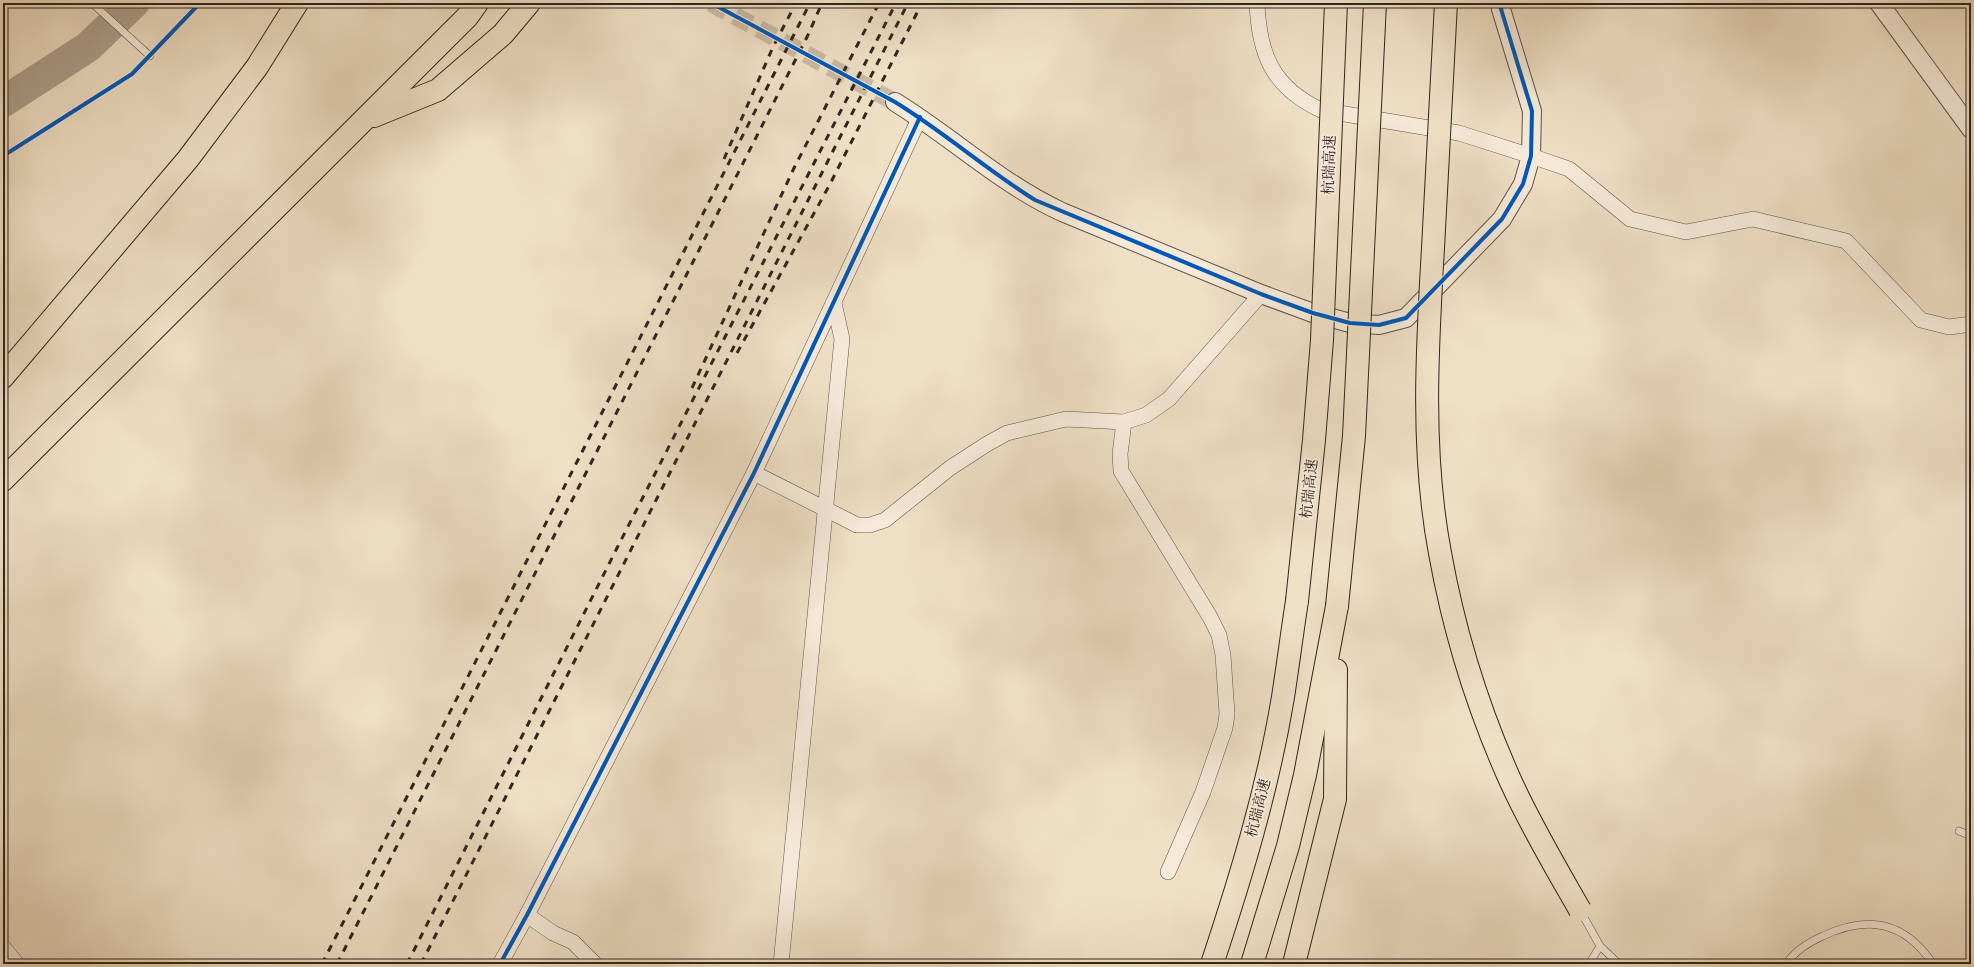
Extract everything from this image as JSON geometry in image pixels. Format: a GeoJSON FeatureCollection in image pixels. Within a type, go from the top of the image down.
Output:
{"type":"FeatureCollection","features":[{"type":"Feature","properties":{"kind":"highway"},"geometry":{"type":"LineString","coordinates":[[3,377],[188,159],[257,67],[297,3]]}},
{"type":"Feature","properties":{"kind":"highway"},"geometry":{"type":"LineString","coordinates":[[3,480],[366,119],[467,17],[477,3]]}},
{"type":"Feature","properties":{"kind":"highway"},"geometry":{"type":"LineString","coordinates":[[366,119],[438,90],[503,34],[529,3]]}},
{"type":"Feature","properties":{"kind":"highway","name":"杭瑞高速"},"geometry":{"type":"LineString","coordinates":[[1212,964],[1238,886],[1263,794],[1281,705],[1297,601],[1314,447],[1321,348],[1336,3]]}},
{"type":"Feature","properties":{"kind":"highway"},"geometry":{"type":"LineString","coordinates":[[1294,964],[1335,799],[1337,606],[1354,428],[1375,3]]}},
{"type":"Feature","properties":{"kind":"highway"},"geometry":{"type":"LineString","coordinates":[[1446,3],[1428,363],[1428,426],[1431,482],[1439,552],[1461,645],[1492,737],[1532,825],[1580,910]]}},
{"type":"Feature","properties":{"kind":"highway"},"geometry":{"type":"LineString","coordinates":[[1252,964],[1288,846],[1305,775],[1337,606]]}},
{"type":"Feature","properties":{"kind":"highway"},"geometry":{"type":"LineString","coordinates":[[1201,964],[1238,886]]}},
{"type":"Feature","properties":{"kind":"street"},"geometry":{"type":"LineString","coordinates":[[1256,3],[1258,30],[1264,54],[1287,87],[1303,101],[1321,110],[1459,133],[1569,169],[1630,219],[1686,232],[1753,219],[1846,241],[1921,320],[1949,327],[1971,324]]}},
{"type":"Feature","properties":{"kind":"street"},"geometry":{"type":"LineString","coordinates":[[895,102],[920,117],[1009,183],[1035,200],[1261,294],[1313,313],[1350,323],[1379,325],[1406,318],[1502,219],[1523,184],[1531,156],[1532,111],[1501,9],[1502,3]]}},
{"type":"Feature","properties":{"kind":"street"},"geometry":{"type":"LineString","coordinates":[[1879,3],[1971,129]]}},
{"type":"Feature","properties":{"kind":"street"},"geometry":{"type":"LineString","coordinates":[[500,964],[527,915],[754,473],[920,117]]}},
{"type":"Feature","properties":{"kind":"street"},"geometry":{"type":"LineString","coordinates":[[754,473],[857,525],[870,526],[885,520],[950,468],[987,444],[1008,433],[1066,420],[1124,422],[1146,415],[1169,399],[1261,294]]}},
{"type":"Feature","properties":{"kind":"street"},"geometry":{"type":"LineString","coordinates":[[781,964],[842,339],[834,303]]}},
{"type":"Feature","properties":{"kind":"street"},"geometry":{"type":"LineString","coordinates":[[1124,422],[1120,454],[1121,471],[1210,617],[1219,635],[1224,655],[1227,714],[1225,728],[1203,792],[1168,872]]}},
{"type":"Feature","properties":{"kind":"street"},"geometry":{"type":"LineString","coordinates":[[527,915],[553,933],[573,942],[595,964]]}},
{"type":"Feature","properties":{"kind":"street"},"geometry":{"type":"LineString","coordinates":[[3,948],[17,964]]}},
{"type":"Feature","properties":{"kind":"lane"},"geometry":{"type":"LineString","coordinates":[[92,3],[150,56]]}},
{"type":"Feature","properties":{"kind":"lane"},"geometry":{"type":"LineString","coordinates":[[1959,831],[1971,836]]}},
{"type":"Feature","properties":{"kind":"lane"},"geometry":{"type":"LineString","coordinates":[[1580,910],[1600,946],[1619,964]]}},
{"type":"Feature","properties":{"kind":"lane"},"geometry":{"type":"LineString","coordinates":[[1786,964],[1802,948],[1816,939],[1852,925],[1868,924],[1884,926],[1910,937],[1922,949],[1933,964]]}},
{"type":"Feature","properties":{"kind":"lane"},"geometry":{"type":"LineString","coordinates":[[1589,964],[1600,946]]}},
{"type":"Feature","properties":{"kind":"waterway"},"geometry":{"type":"LineString","coordinates":[[3,102],[88,47],[134,3]]}},
{"type":"Feature","properties":{"kind":"tunnel"},"geometry":{"type":"LineString","coordinates":[[711,3],[895,102]]}},
{"type":"Feature","properties":{"kind":"railway"},"geometry":{"type":"LineString","coordinates":[[724,159],[773,47],[796,3]]}},
{"type":"Feature","properties":{"kind":"railway"},"geometry":{"type":"LineString","coordinates":[[322,964],[810,3]]}},
{"type":"Feature","properties":{"kind":"railway"},"geometry":{"type":"LineString","coordinates":[[337,964],[808,35],[822,3]]}},
{"type":"Feature","properties":{"kind":"railway"},"geometry":{"type":"LineString","coordinates":[[692,388],[794,168],[879,3]]}},
{"type":"Feature","properties":{"kind":"railway"},"geometry":{"type":"LineString","coordinates":[[407,964],[617,548],[896,3]]}},
{"type":"Feature","properties":{"kind":"railway"},"geometry":{"type":"LineString","coordinates":[[421,964],[908,3]]}},
{"type":"Feature","properties":{"kind":"railway"},"geometry":{"type":"LineString","coordinates":[[737,353],[829,186],[922,3]]}},
{"type":"Feature","properties":{"kind":"cycle path"},"geometry":{"type":"LineString","coordinates":[[3,156],[132,74],[200,3]]}},
{"type":"Feature","properties":{"kind":"cycle path"},"geometry":{"type":"LineString","coordinates":[[711,3],[895,102],[1035,200],[1261,294],[1313,313],[1350,323],[1379,325],[1406,318],[1502,219],[1523,184],[1531,156],[1532,111],[1501,9],[1502,3]]}},
{"type":"Feature","properties":{"kind":"cycle path"},"geometry":{"type":"LineString","coordinates":[[500,964],[527,915],[754,473],[920,117]]}}]}
